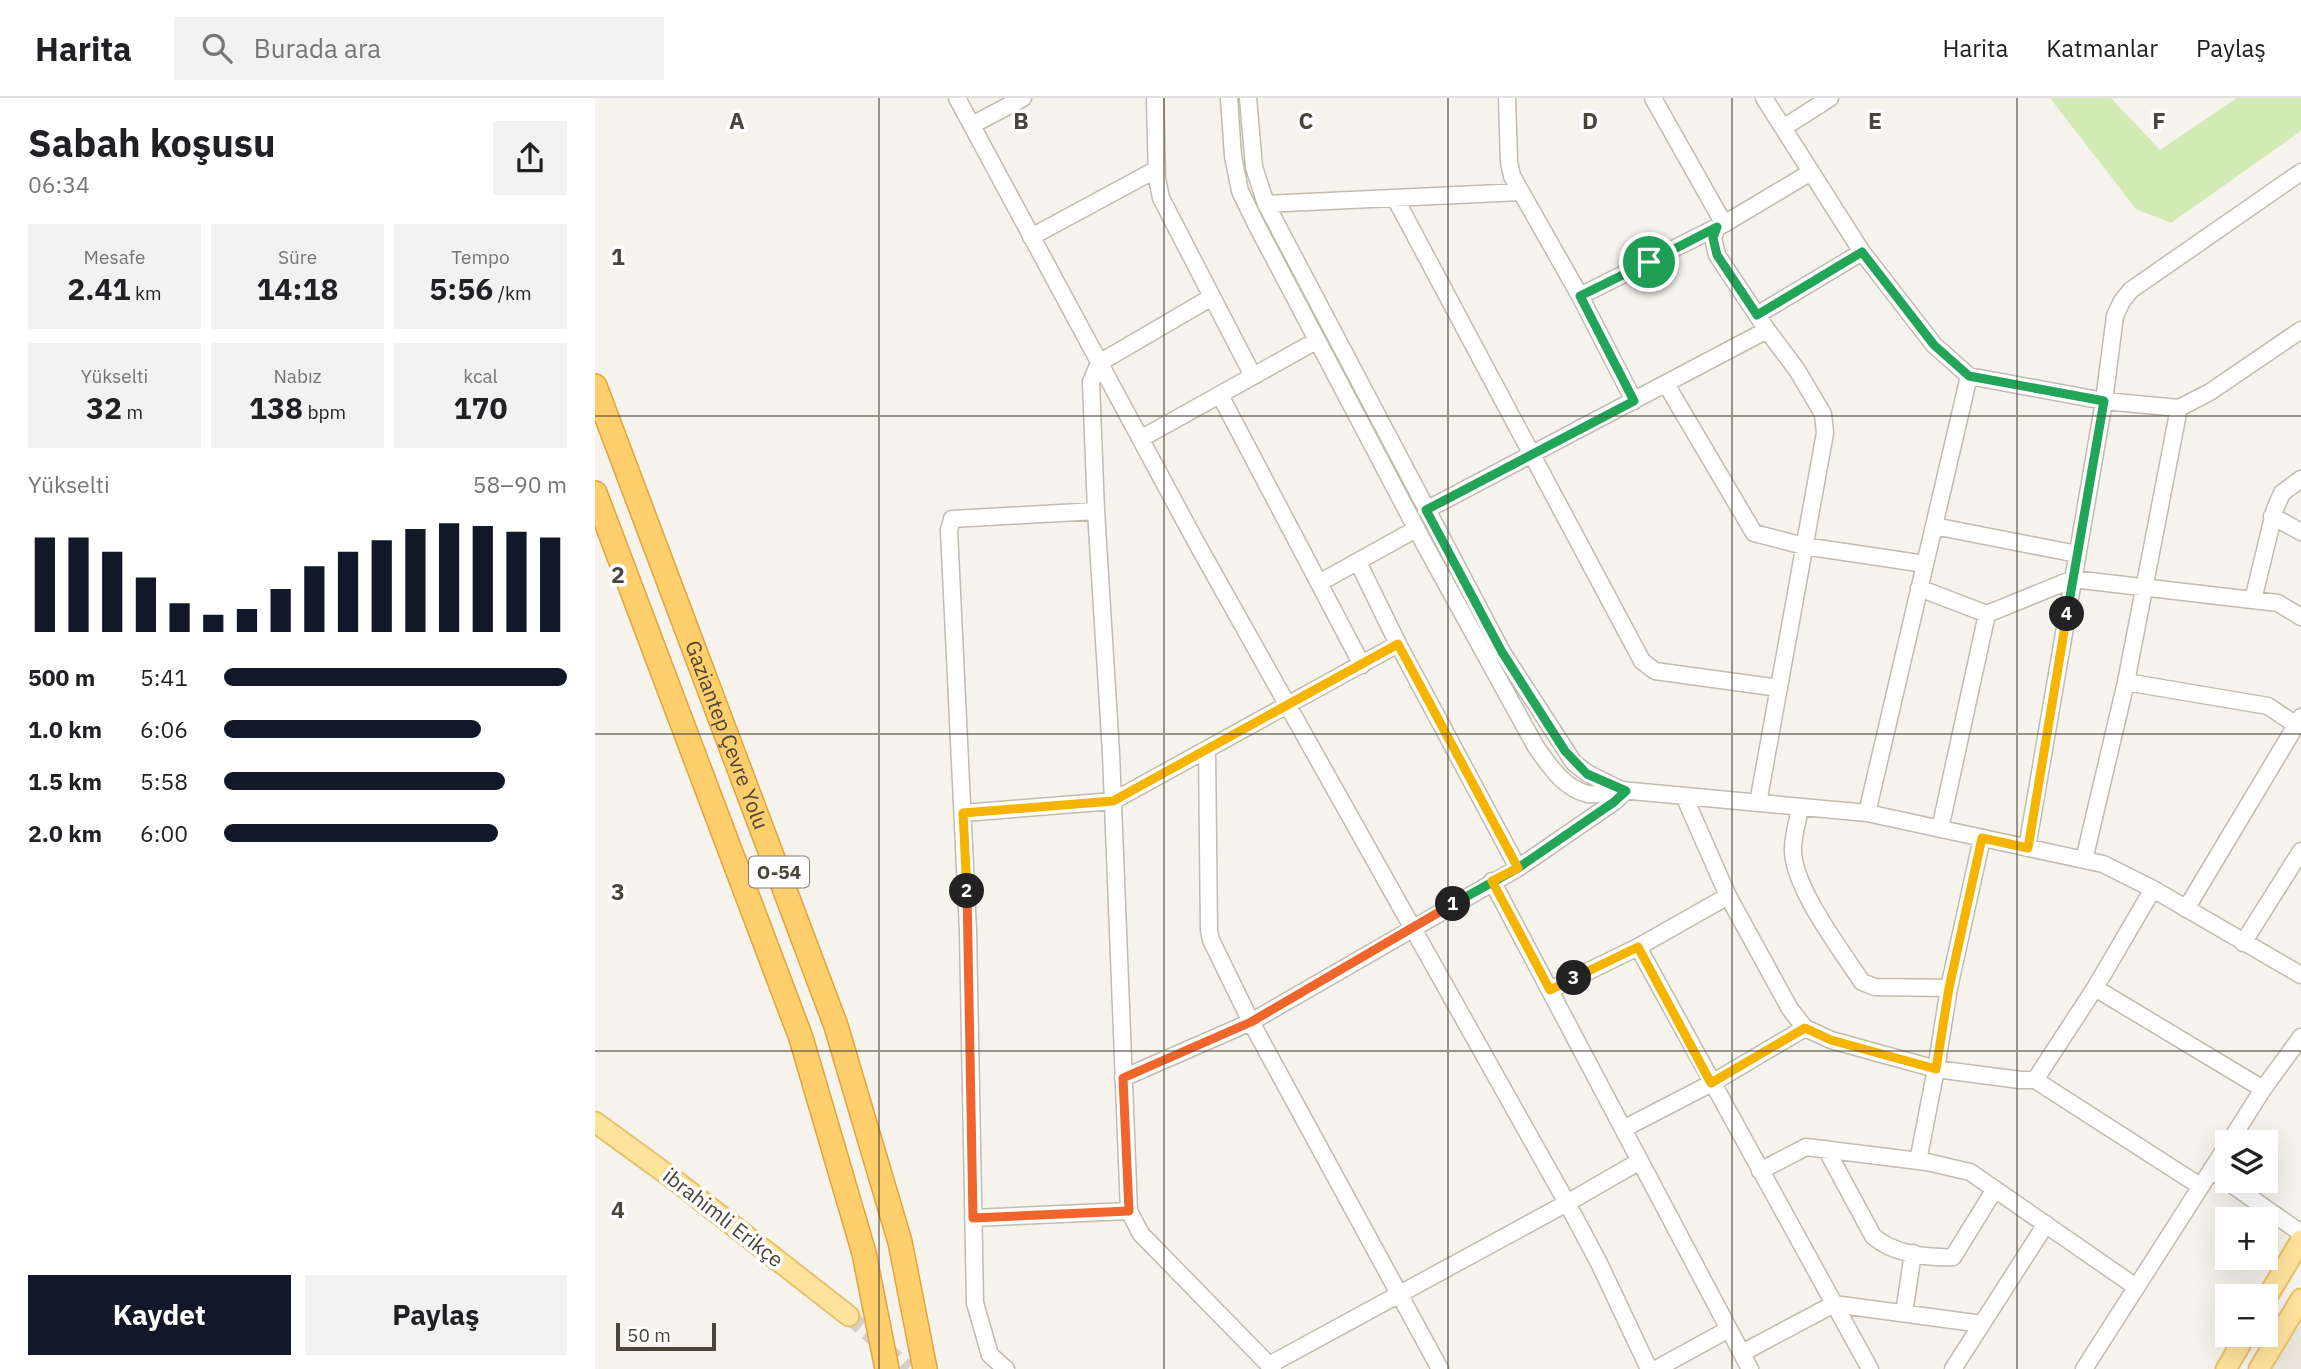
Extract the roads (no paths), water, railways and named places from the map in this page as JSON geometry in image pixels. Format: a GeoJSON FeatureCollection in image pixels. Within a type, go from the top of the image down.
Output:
{"type":"FeatureCollection","features":[{"type":"Feature","properties":{"kind":"highway","name":"Gaziantep Çevre Yolu"},"geometry":{"type":"LineString","coordinates":[[595,386],[836,1026],[899,1242],[925,1369]]}},
{"type":"Feature","properties":{"kind":"highway","name":"Gaziantep Çevre Yolu"},"geometry":{"type":"LineString","coordinates":[[595,493],[801,1038],[864,1253],[887,1369]]}},
{"type":"Feature","properties":{"kind":"main road","name":"ibrahimli Erikçe"},"geometry":{"type":"LineString","coordinates":[[595,1122],[676,1181],[849,1316]]}},
{"type":"Feature","properties":{"kind":"main road"},"geometry":{"type":"LineString","coordinates":[[2275,1284],[2301,1240]]}},
{"type":"Feature","properties":{"kind":"main road"},"geometry":{"type":"LineString","coordinates":[[2259,1369],[2301,1299]]}},
{"type":"Feature","properties":{"kind":"main road"},"geometry":{"type":"LineString","coordinates":[[2227,1369],[2239,1347]]}},
{"type":"Feature","properties":{"kind":"street"},"geometry":{"type":"LineString","coordinates":[[957,98],[1196,542],[1567,1203],[1650,1369]]}},
{"type":"Feature","properties":{"kind":"street"},"geometry":{"type":"LineString","coordinates":[[972,125],[1023,98]]}},
{"type":"Feature","properties":{"kind":"street"},"geometry":{"type":"LineString","coordinates":[[1154,98],[1161,198],[1253,376]]}},
{"type":"Feature","properties":{"kind":"street"},"geometry":{"type":"LineString","coordinates":[[1229,98],[1233,156],[1240,191],[1416,529],[1536,747],[1555,774],[1574,788],[1589,794],[1624,791],[1867,813],[2103,864],[2153,889],[2301,975]]}},
{"type":"Feature","properties":{"kind":"street"},"geometry":{"type":"LineString","coordinates":[[1248,98],[1254,167],[1266,204],[1502,652],[1565,751],[1587,774],[1624,791]]}},
{"type":"Feature","properties":{"kind":"street"},"geometry":{"type":"LineString","coordinates":[[1507,98],[1512,176],[1580,296],[1634,401]]}},
{"type":"Feature","properties":{"kind":"street"},"geometry":{"type":"LineString","coordinates":[[1653,98],[1721,226]]}},
{"type":"Feature","properties":{"kind":"street"},"geometry":{"type":"LineString","coordinates":[[1764,98],[1862,252],[1934,345],[1969,376],[2104,401],[2179,408],[2210,393],[2301,330]]}},
{"type":"Feature","properties":{"kind":"street"},"geometry":{"type":"LineString","coordinates":[[1783,128],[1829,98]]}},
{"type":"Feature","properties":{"kind":"street"},"geometry":{"type":"LineString","coordinates":[[1031,237],[1157,169]]}},
{"type":"Feature","properties":{"kind":"street"},"geometry":{"type":"LineString","coordinates":[[1580,296],[1721,226],[1811,172]]}},
{"type":"Feature","properties":{"kind":"street"},"geometry":{"type":"LineString","coordinates":[[2028,848],[2104,401],[2115,316],[2131,290],[2301,172]]}},
{"type":"Feature","properties":{"kind":"street"},"geometry":{"type":"LineString","coordinates":[[1266,204],[1521,192]]}},
{"type":"Feature","properties":{"kind":"street"},"geometry":{"type":"LineString","coordinates":[[1395,198],[1642,661],[1655,671],[1779,688]]}},
{"type":"Feature","properties":{"kind":"street"},"geometry":{"type":"LineString","coordinates":[[1721,226],[1713,238],[1717,255],[1797,370],[1823,414],[1825,433],[1758,803]]}},
{"type":"Feature","properties":{"kind":"street"},"geometry":{"type":"LineString","coordinates":[[1757,315],[1862,252]]}},
{"type":"Feature","properties":{"kind":"street"},"geometry":{"type":"LineString","coordinates":[[1212,297],[1099,363],[1091,382],[1113,801],[1129,1211],[1141,1234],[1271,1367],[1640,1161]]}},
{"type":"Feature","properties":{"kind":"street"},"geometry":{"type":"LineString","coordinates":[[1426,510],[1767,330]]}},
{"type":"Feature","properties":{"kind":"street"},"geometry":{"type":"LineString","coordinates":[[1142,438],[1316,341]]}},
{"type":"Feature","properties":{"kind":"street"},"geometry":{"type":"LineString","coordinates":[[1867,813],[1969,376]]}},
{"type":"Feature","properties":{"kind":"street"},"geometry":{"type":"LineString","coordinates":[[1665,384],[1753,533],[1804,546],[1925,564]]}},
{"type":"Feature","properties":{"kind":"street"},"geometry":{"type":"LineString","coordinates":[[1220,395],[1362,665]]}},
{"type":"Feature","properties":{"kind":"street"},"geometry":{"type":"LineString","coordinates":[[2084,860],[2126,682],[2142,588],[2179,408]]}},
{"type":"Feature","properties":{"kind":"street"},"geometry":{"type":"LineString","coordinates":[[2253,600],[2272,516],[2282,493],[2301,479]]}},
{"type":"Feature","properties":{"kind":"street"},"geometry":{"type":"LineString","coordinates":[[1006,1369],[990,1356],[975,1303],[968,931],[949,530],[952,519],[1096,511]]}},
{"type":"Feature","properties":{"kind":"street"},"geometry":{"type":"LineString","coordinates":[[2272,516],[2301,532]]}},
{"type":"Feature","properties":{"kind":"street"},"geometry":{"type":"LineString","coordinates":[[1934,526],[2077,554]]}},
{"type":"Feature","properties":{"kind":"street"},"geometry":{"type":"LineString","coordinates":[[1319,583],[1416,529]]}},
{"type":"Feature","properties":{"kind":"street"},"geometry":{"type":"LineString","coordinates":[[1358,562],[1398,644],[1518,868]]}},
{"type":"Feature","properties":{"kind":"street"},"geometry":{"type":"LineString","coordinates":[[1919,588],[1987,614],[2073,579],[2278,603],[2301,617]]}},
{"type":"Feature","properties":{"kind":"street"},"geometry":{"type":"LineString","coordinates":[[1940,829],[1987,614]]}},
{"type":"Feature","properties":{"kind":"street"},"geometry":{"type":"LineString","coordinates":[[963,813],[1113,801],[1398,644]]}},
{"type":"Feature","properties":{"kind":"street"},"geometry":{"type":"LineString","coordinates":[[2126,682],[2268,706],[2299,721],[2186,909]]}},
{"type":"Feature","properties":{"kind":"street"},"geometry":{"type":"LineString","coordinates":[[1207,750],[1211,940],[1251,1022],[1440,1369]]}},
{"type":"Feature","properties":{"kind":"street"},"geometry":{"type":"LineString","coordinates":[[1123,1078],[1251,1022],[1518,868],[1614,802],[1624,791]]}},
{"type":"Feature","properties":{"kind":"street"},"geometry":{"type":"LineString","coordinates":[[1684,796],[1728,896],[1790,1009],[1805,1028],[1831,1040],[1936,1069],[2035,1080],[2200,1186]]}},
{"type":"Feature","properties":{"kind":"street"},"geometry":{"type":"LineString","coordinates":[[1800,807],[1793,850],[1801,886],[1861,982],[1875,986],[1949,988]]}},
{"type":"Feature","properties":{"kind":"street"},"geometry":{"type":"LineString","coordinates":[[1918,1161],[1949,988],[1982,838]]}},
{"type":"Feature","properties":{"kind":"street"},"geometry":{"type":"LineString","coordinates":[[2243,943],[2301,852]]}},
{"type":"Feature","properties":{"kind":"street"},"geometry":{"type":"LineString","coordinates":[[1492,881],[1751,1369]]}},
{"type":"Feature","properties":{"kind":"street"},"geometry":{"type":"LineString","coordinates":[[2035,1080],[2095,988],[2153,889]]}},
{"type":"Feature","properties":{"kind":"street"},"geometry":{"type":"LineString","coordinates":[[1550,990],[1638,947],[1728,896]]}},
{"type":"Feature","properties":{"kind":"street"},"geometry":{"type":"LineString","coordinates":[[1638,947],[1870,1369]]}},
{"type":"Feature","properties":{"kind":"street"},"geometry":{"type":"LineString","coordinates":[[2095,988],[2263,1089]]}},
{"type":"Feature","properties":{"kind":"street"},"geometry":{"type":"LineString","coordinates":[[1623,1129],[1711,1083],[1805,1028]]}},
{"type":"Feature","properties":{"kind":"street"},"geometry":{"type":"LineString","coordinates":[[2236,1130],[2301,1037]]}},
{"type":"Feature","properties":{"kind":"street"},"geometry":{"type":"LineString","coordinates":[[1760,1171],[1806,1147],[1918,1161],[1970,1172],[2136,1287]]}},
{"type":"Feature","properties":{"kind":"street"},"geometry":{"type":"LineString","coordinates":[[1826,1149],[1873,1236],[1885,1247],[1927,1256],[1953,1256],[1995,1189]]}},
{"type":"Feature","properties":{"kind":"street"},"geometry":{"type":"LineString","coordinates":[[2084,1369],[2215,1164]]}},
{"type":"Feature","properties":{"kind":"street"},"geometry":{"type":"LineString","coordinates":[[2211,1170],[2301,1233]]}},
{"type":"Feature","properties":{"kind":"street"},"geometry":{"type":"LineString","coordinates":[[973,1218],[1129,1211]]}},
{"type":"Feature","properties":{"kind":"street"},"geometry":{"type":"LineString","coordinates":[[1953,1369],[2046,1224]]}},
{"type":"Feature","properties":{"kind":"street"},"geometry":{"type":"LineString","coordinates":[[1904,1313],[1913,1253]]}},
{"type":"Feature","properties":{"kind":"street"},"geometry":{"type":"LineString","coordinates":[[1742,1353],[1835,1304],[1982,1324]]}},
{"type":"Feature","properties":{"kind":"street"},"geometry":{"type":"LineString","coordinates":[[1656,1369],[1729,1329]]}},
{"type":"Feature","properties":{"kind":"tunnel"},"geometry":{"type":"LineString","coordinates":[[849,1316],[908,1369]]}}]}
